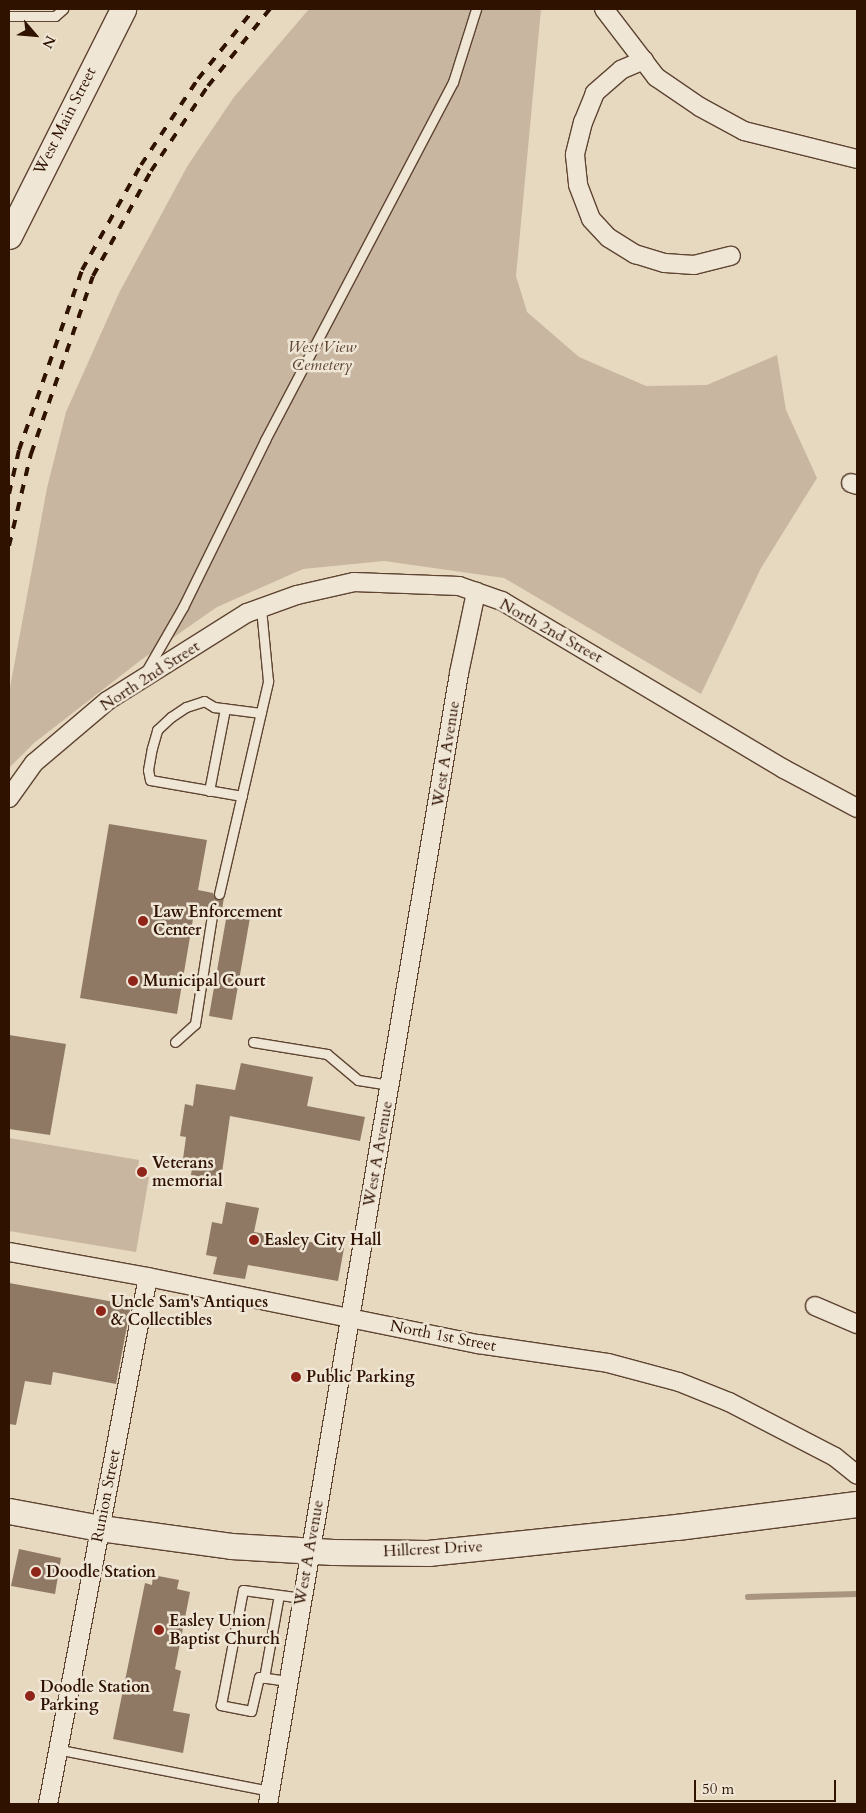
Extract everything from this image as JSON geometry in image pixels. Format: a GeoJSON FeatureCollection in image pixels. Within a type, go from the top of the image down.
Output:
{"type":"FeatureCollection","features":[{"type":"Feature","properties":{"kind":"street","name":"West Main Street"},"geometry":{"type":"LineString","coordinates":[[9,236],[123,9]]}},
{"type":"Feature","properties":{"kind":"street"},"geometry":{"type":"LineString","coordinates":[[604,9],[656,77],[700,107],[744,131],[857,159]]}},
{"type":"Feature","properties":{"kind":"street"},"geometry":{"type":"LineString","coordinates":[[644,60],[621,70],[595,93],[583,122],[575,155],[578,186],[591,219],[609,238],[635,254],[665,263],[694,265],[731,256]]}},
{"type":"Feature","properties":{"kind":"street","name":"North 2nd Street"},"geometry":{"type":"LineString","coordinates":[[9,798],[34,763],[108,701],[247,613],[297,595],[354,582],[459,586],[510,605],[784,769],[857,808]]}},
{"type":"Feature","properties":{"kind":"street","name":"West A Avenue"},"geometry":{"type":"LineString","coordinates":[[269,1797],[309,1551],[390,1086],[459,673],[476,592]]}},
{"type":"Feature","properties":{"kind":"street","name":"North 1st Street"},"geometry":{"type":"LineString","coordinates":[[9,1252],[148,1277],[478,1344],[608,1363],[678,1382],[729,1402],[836,1457],[857,1475]]}},
{"type":"Feature","properties":{"kind":"street","name":"Runion Street"},"geometry":{"type":"LineString","coordinates":[[48,1804],[61,1750],[100,1528],[148,1277]]}},
{"type":"Feature","properties":{"kind":"street"},"geometry":{"type":"LineString","coordinates":[[815,1306],[857,1324]]}},
{"type":"Feature","properties":{"kind":"street","name":"Hillcrest Drive"},"geometry":{"type":"LineString","coordinates":[[9,1511],[100,1528],[231,1546],[309,1551],[428,1553],[677,1527],[857,1504]]}},
{"type":"Feature","properties":{"kind":"lane"},"geometry":{"type":"LineString","coordinates":[[9,16],[55,16],[63,9]]}},
{"type":"Feature","properties":{"kind":"lane"},"geometry":{"type":"LineString","coordinates":[[140,682],[183,607],[265,440],[453,82],[476,9]]}},
{"type":"Feature","properties":{"kind":"lane"},"geometry":{"type":"LineString","coordinates":[[219,894],[268,681],[262,608]]}},
{"type":"Feature","properties":{"kind":"lane"},"geometry":{"type":"LineString","coordinates":[[242,796],[150,780],[148,770],[152,748],[157,730],[186,707],[204,701],[214,707],[261,713]]}},
{"type":"Feature","properties":{"kind":"lane"},"geometry":{"type":"LineString","coordinates":[[209,791],[225,709]]}},
{"type":"Feature","properties":{"kind":"lane"},"geometry":{"type":"LineString","coordinates":[[175,1042],[194,1024],[212,916]]}},
{"type":"Feature","properties":{"kind":"lane"},"geometry":{"type":"LineString","coordinates":[[253,1042],[327,1054],[358,1080],[390,1086]]}},
{"type":"Feature","properties":{"kind":"lane"},"geometry":{"type":"LineString","coordinates":[[288,1681],[258,1677],[251,1711],[221,1705],[244,1590],[302,1598]]}},
{"type":"Feature","properties":{"kind":"lane"},"geometry":{"type":"LineString","coordinates":[[264,1678],[279,1595]]}},
{"type":"Feature","properties":{"kind":"lane"},"geometry":{"type":"LineString","coordinates":[[61,1750],[269,1797]]}},
{"type":"Feature","properties":{"kind":"green space","name":"West View Cemetery"},"geometry":{"type":"Polygon","coordinates":[[[309,9],[541,9],[516,276],[527,312],[579,357],[646,386],[707,385],[777,355],[786,410],[817,478],[761,568],[701,694],[504,578],[384,561],[303,569],[217,607],[141,660],[34,743],[9,768],[9,693],[47,488],[66,412],[119,293],[188,165],[234,97],[309,9]]]}},
{"type":"Feature","properties":{"kind":"green space"},"geometry":{"type":"Polygon","coordinates":[[[9,1138],[139,1160],[137,1175],[149,1177],[136,1252],[9,1231],[9,1138]]]}},
{"type":"Feature","properties":{"kind":"building","name":"Law Enforcement Center"},"geometry":{"type":"Polygon","coordinates":[[[109,824],[207,840],[198,890],[213,893],[217,900],[224,897],[221,917],[213,910],[206,915],[194,913],[177,1014],[80,998],[109,824]]]}},
{"type":"Feature","properties":{"kind":"building"},"geometry":{"type":"Polygon","coordinates":[[[228,908],[251,912],[232,1020],[209,1016],[228,908]]]}},
{"type":"Feature","properties":{"kind":"building"},"geometry":{"type":"Polygon","coordinates":[[[9,1035],[66,1044],[50,1135],[9,1129],[9,1035]]]}},
{"type":"Feature","properties":{"kind":"building"},"geometry":{"type":"Polygon","coordinates":[[[241,1063],[313,1077],[307,1106],[365,1117],[360,1141],[230,1116],[221,1180],[191,1175],[193,1161],[183,1159],[186,1137],[180,1136],[185,1104],[193,1106],[196,1084],[235,1090],[241,1063]]]}},
{"type":"Feature","properties":{"kind":"building","name":"Easley City Hall"},"geometry":{"type":"Polygon","coordinates":[[[226,1202],[259,1208],[254,1232],[344,1248],[338,1281],[248,1265],[245,1279],[213,1274],[217,1257],[206,1255],[212,1222],[222,1224],[226,1202]]]}},
{"type":"Feature","properties":{"kind":"building"},"geometry":{"type":"Polygon","coordinates":[[[9,1283],[131,1305],[116,1384],[53,1372],[51,1385],[25,1381],[16,1425],[9,1424],[9,1283]]]}},
{"type":"Feature","properties":{"kind":"building","name":"Doodle Station"},"geometry":{"type":"Polygon","coordinates":[[[19,1549],[61,1558],[55,1594],[11,1586],[19,1549]]]}},
{"type":"Feature","properties":{"kind":"building","name":"Easley Union Baptist Church"},"geometry":{"type":"Polygon","coordinates":[[[153,1575],[179,1580],[177,1589],[190,1592],[175,1669],[181,1671],[173,1711],[190,1714],[183,1753],[113,1739],[145,1583],[152,1585],[153,1575]]]}},
{"type":"Feature","properties":{"kind":"waterway"},"geometry":{"type":"LineString","coordinates":[[748,1597],[857,1594]]}},
{"type":"Feature","properties":{"kind":"railway"},"geometry":{"type":"LineString","coordinates":[[9,494],[19,450],[82,270],[141,165],[198,79],[254,9]]}},
{"type":"Feature","properties":{"kind":"railway"},"geometry":{"type":"LineString","coordinates":[[9,546],[31,454],[93,276],[151,171],[208,86],[270,9]]}},
{"type":"Feature","properties":{"kind":"place","name":"Law Enforcement Center"},"geometry":{"type":"Point","coordinates":[143,921]}},
{"type":"Feature","properties":{"kind":"place","name":"Municipal Court"},"geometry":{"type":"Point","coordinates":[133,981]}},
{"type":"Feature","properties":{"kind":"place","name":"Veterans memorial"},"geometry":{"type":"Point","coordinates":[142,1172]}},
{"type":"Feature","properties":{"kind":"place","name":"Easley City Hall"},"geometry":{"type":"Point","coordinates":[254,1240]}},
{"type":"Feature","properties":{"kind":"place","name":"Uncle Sam's Antiques & Collectibles"},"geometry":{"type":"Point","coordinates":[101,1311]}},
{"type":"Feature","properties":{"kind":"place","name":"Public Parking"},"geometry":{"type":"Point","coordinates":[296,1377]}},
{"type":"Feature","properties":{"kind":"place","name":"Doodle Station"},"geometry":{"type":"Point","coordinates":[36,1572]}},
{"type":"Feature","properties":{"kind":"place","name":"Easley Union Baptist Church"},"geometry":{"type":"Point","coordinates":[159,1630]}},
{"type":"Feature","properties":{"kind":"place","name":"Doodle Station Parking"},"geometry":{"type":"Point","coordinates":[30,1696]}}]}
